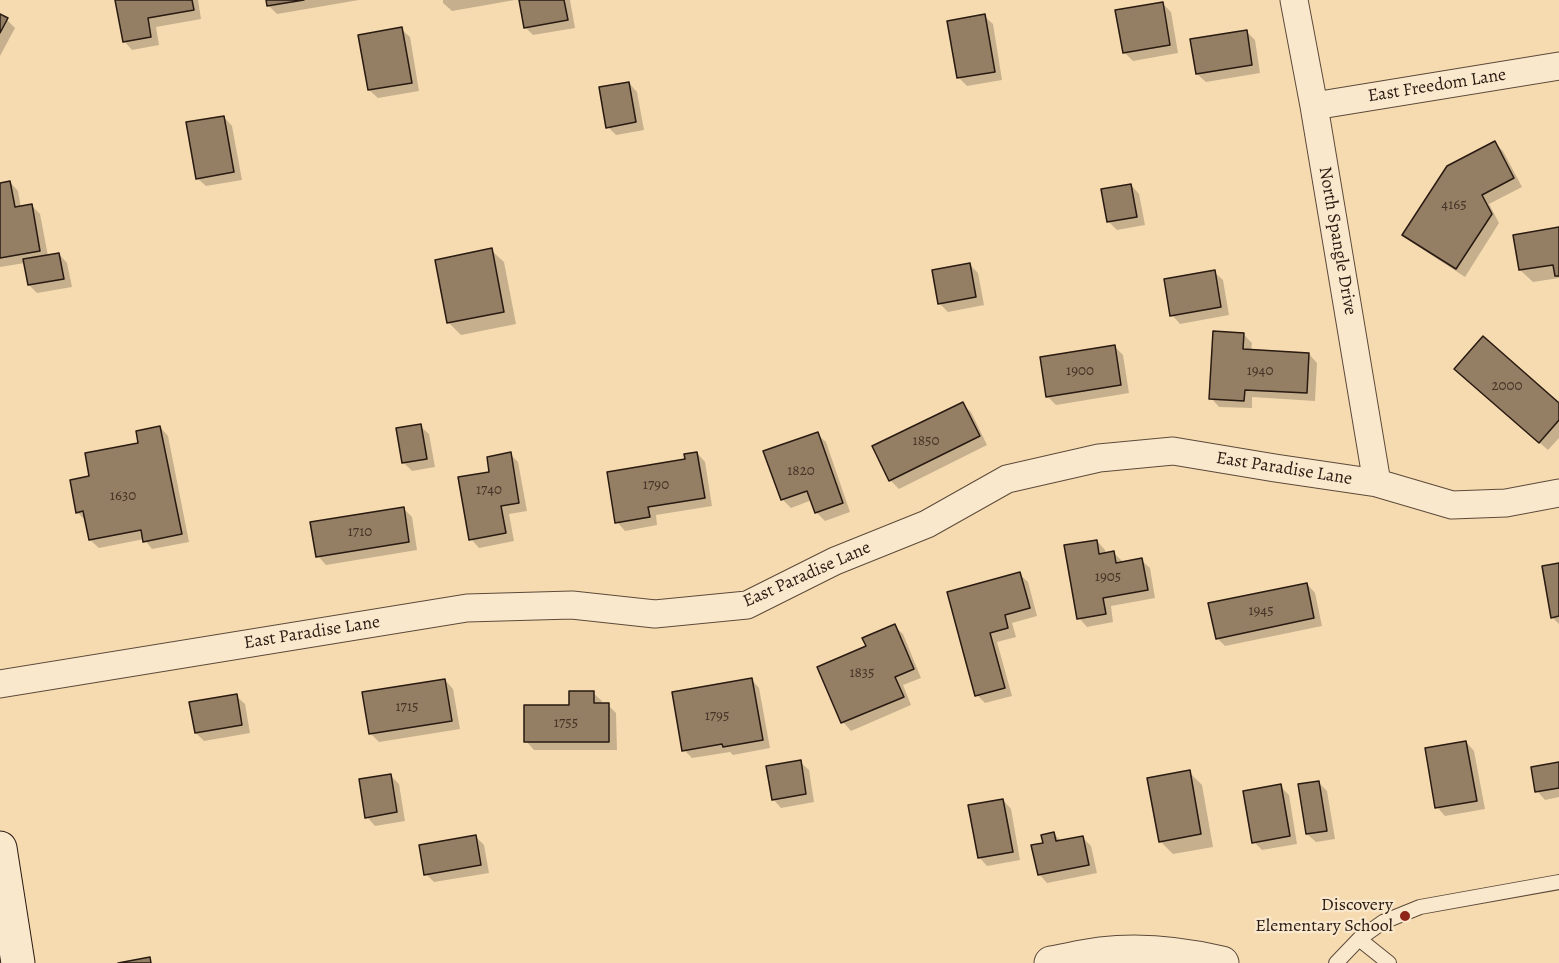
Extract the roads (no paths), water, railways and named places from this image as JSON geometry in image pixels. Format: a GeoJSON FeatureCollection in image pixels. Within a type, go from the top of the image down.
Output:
{"type":"FeatureCollection","features":[{"type":"Feature","properties":{"kind":"street","name":"North Spangle Drive"},"geometry":{"type":"LineString","coordinates":[[1294,0],[1377,483]]}},
{"type":"Feature","properties":{"kind":"street","name":"East Freedom Lane"},"geometry":{"type":"LineString","coordinates":[[1314,106],[1559,66]]}},
{"type":"Feature","properties":{"kind":"street","name":"East Paradise Lane"},"geometry":{"type":"LineString","coordinates":[[0,684],[468,608],[572,605],[655,614],[747,605],[835,561],[927,524],[1007,479],[1099,458],[1173,451],[1377,483],[1452,505],[1506,503],[1559,493]]}},
{"type":"Feature","properties":{"kind":"street"},"geometry":{"type":"LineString","coordinates":[[0,849],[18,963]]}},
{"type":"Feature","properties":{"kind":"street"},"geometry":{"type":"LineString","coordinates":[[1051,963],[1103,954],[1150,952],[1196,957],[1222,963]]}},
{"type":"Feature","properties":{"kind":"lane"},"geometry":{"type":"LineString","coordinates":[[1336,963],[1359,939],[1383,922],[1419,907],[1559,882]]}},
{"type":"Feature","properties":{"kind":"lane"},"geometry":{"type":"LineString","coordinates":[[1359,939],[1389,963]]}},
{"type":"Feature","properties":{"kind":"place","name":"Discovery Elementary School"},"geometry":{"type":"Point","coordinates":[1405,916]}}]}
